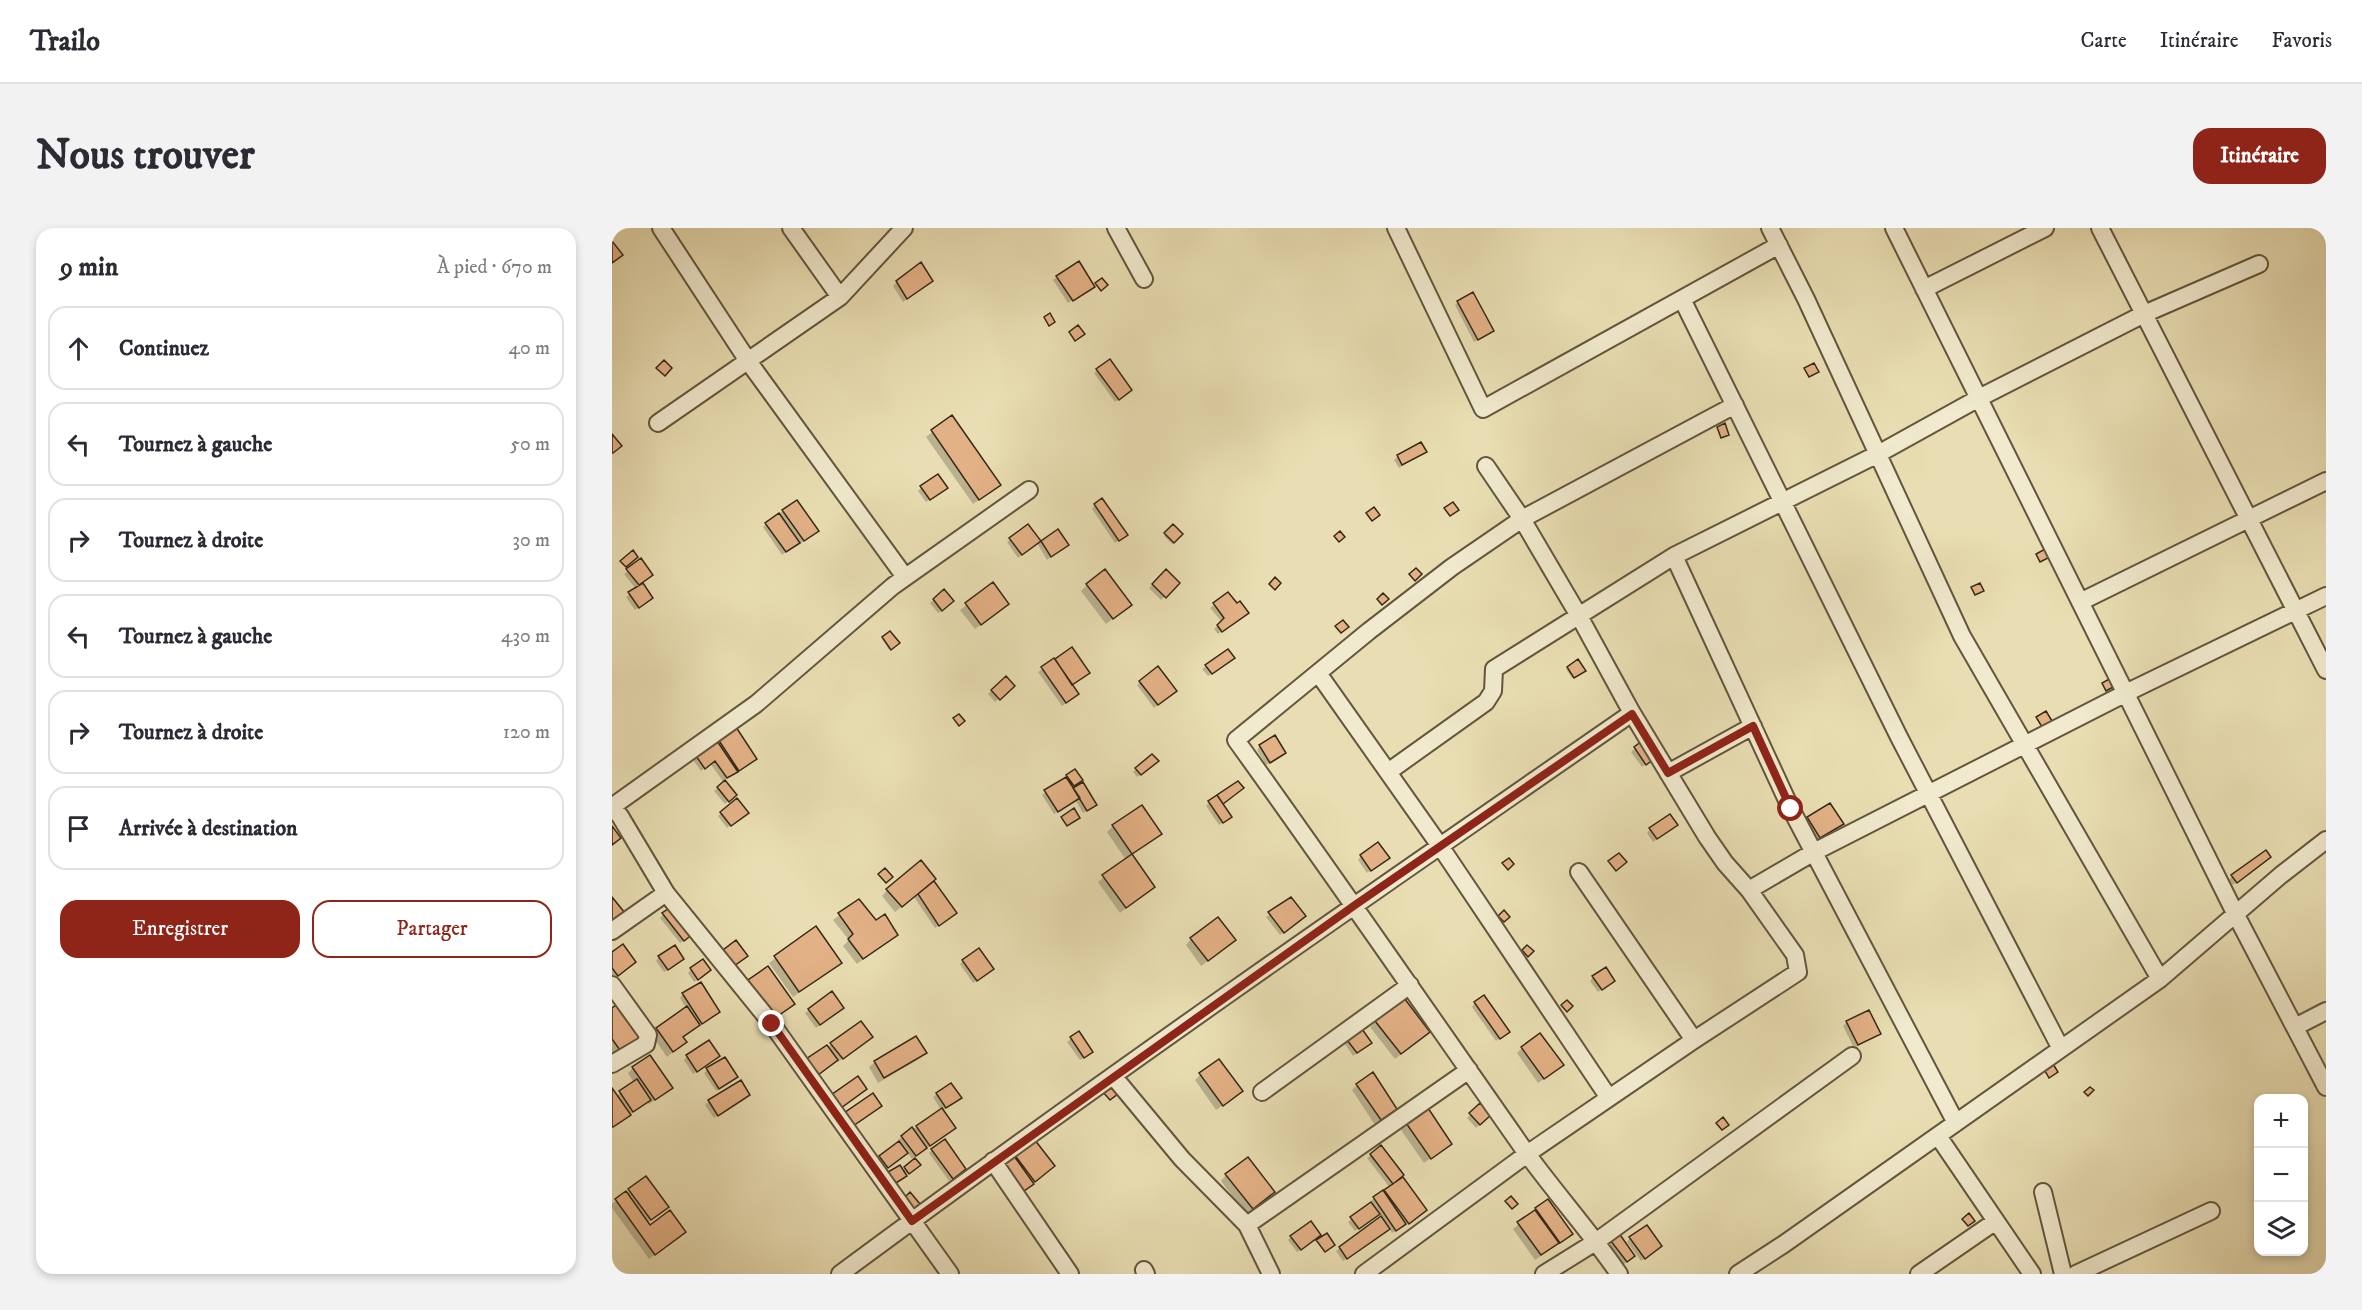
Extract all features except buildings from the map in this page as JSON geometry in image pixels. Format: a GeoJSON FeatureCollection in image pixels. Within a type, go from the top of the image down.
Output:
{"type":"FeatureCollection","features":[{"type":"Feature","properties":{"kind":"street"},"geometry":{"type":"LineString","coordinates":[[661,228],[748,361],[906,577]]}},
{"type":"Feature","properties":{"kind":"street"},"geometry":{"type":"LineString","coordinates":[[791,228],[840,297]]}},
{"type":"Feature","properties":{"kind":"street"},"geometry":{"type":"LineString","coordinates":[[658,423],[840,297],[904,228]]}},
{"type":"Feature","properties":{"kind":"street"},"geometry":{"type":"LineString","coordinates":[[1116,228],[1144,279]]}},
{"type":"Feature","properties":{"kind":"street"},"geometry":{"type":"LineString","coordinates":[[1396,228],[1483,409],[1779,245]]}},
{"type":"Feature","properties":{"kind":"street"},"geometry":{"type":"LineString","coordinates":[[1770,228],[1962,636],[2160,979]]}},
{"type":"Feature","properties":{"kind":"street"},"geometry":{"type":"LineString","coordinates":[[1894,228],[2236,915],[2326,1087]]}},
{"type":"Feature","properties":{"kind":"street"},"geometry":{"type":"LineString","coordinates":[[1924,289],[2045,228]]}},
{"type":"Feature","properties":{"kind":"street"},"geometry":{"type":"LineString","coordinates":[[2100,228],[2326,670]]}},
{"type":"Feature","properties":{"kind":"street"},"geometry":{"type":"LineString","coordinates":[[1388,772],[1485,702],[1493,691],[1494,669],[1674,556],[1878,454],[1979,398],[2144,314],[2259,264]]}},
{"type":"Feature","properties":{"kind":"street"},"geometry":{"type":"LineString","coordinates":[[1682,299],[1929,794],[2061,1049]]}},
{"type":"Feature","properties":{"kind":"street"},"geometry":{"type":"LineString","coordinates":[[1619,1274],[1597,1241],[1527,1154],[1355,905],[1236,741],[1452,567],[1522,519],[1735,405]]}},
{"type":"Feature","properties":{"kind":"street"},"geometry":{"type":"LineString","coordinates":[[1364,1274],[1527,1154],[1798,972],[1795,955],[1707,837],[1632,714],[1579,616],[1522,519],[1486,466]]}},
{"type":"Feature","properties":{"kind":"street"},"geometry":{"type":"LineString","coordinates":[[2080,602],[2326,481]]}},
{"type":"Feature","properties":{"kind":"street"},"geometry":{"type":"LineString","coordinates":[[950,1274],[772,1024],[666,893],[612,806],[756,704],[906,577],[1029,490]]}},
{"type":"Feature","properties":{"kind":"street"},"geometry":{"type":"LineString","coordinates":[[1674,556],[1814,852],[1956,1123]]}},
{"type":"Feature","properties":{"kind":"street"},"geometry":{"type":"LineString","coordinates":[[1749,891],[1814,852],[2326,596]]}},
{"type":"Feature","properties":{"kind":"street"},"geometry":{"type":"LineString","coordinates":[[1318,673],[1440,846],[1609,1098]]}},
{"type":"Feature","properties":{"kind":"street"},"geometry":{"type":"LineString","coordinates":[[840,1274],[993,1161],[1355,905],[1632,714]]}},
{"type":"Feature","properties":{"kind":"street"},"geometry":{"type":"LineString","coordinates":[[1668,773],[1753,726]]}},
{"type":"Feature","properties":{"kind":"street"},"geometry":{"type":"LineString","coordinates":[[1738,1274],[2160,979],[2326,840]]}},
{"type":"Feature","properties":{"kind":"street"},"geometry":{"type":"LineString","coordinates":[[1579,872],[1694,1040]]}},
{"type":"Feature","properties":{"kind":"street"},"geometry":{"type":"LineString","coordinates":[[612,931],[666,893]]}},
{"type":"Feature","properties":{"kind":"street"},"geometry":{"type":"LineString","coordinates":[[612,985],[648,1035],[646,1044],[612,1064]]}},
{"type":"Feature","properties":{"kind":"street"},"geometry":{"type":"LineString","coordinates":[[1262,1092],[1410,985]]}},
{"type":"Feature","properties":{"kind":"street"},"geometry":{"type":"LineString","coordinates":[[2295,1027],[2326,1011]]}},
{"type":"Feature","properties":{"kind":"street"},"geometry":{"type":"LineString","coordinates":[[1544,1274],[1597,1241],[1852,1056]]}},
{"type":"Feature","properties":{"kind":"street"},"geometry":{"type":"LineString","coordinates":[[1247,1225],[1469,1070]]}},
{"type":"Feature","properties":{"kind":"street"},"geometry":{"type":"LineString","coordinates":[[1114,1077],[1182,1159],[1247,1225],[1271,1274]]}},
{"type":"Feature","properties":{"kind":"street"},"geometry":{"type":"LineString","coordinates":[[1938,1136],[2032,1274]]}},
{"type":"Feature","properties":{"kind":"street"},"geometry":{"type":"LineString","coordinates":[[993,1161],[1070,1274]]}},
{"type":"Feature","properties":{"kind":"street"},"geometry":{"type":"LineString","coordinates":[[2043,1192],[2063,1274]]}},
{"type":"Feature","properties":{"kind":"street"},"geometry":{"type":"LineString","coordinates":[[2076,1274],[2211,1211]]}},
{"type":"Feature","properties":{"kind":"street"},"geometry":{"type":"LineString","coordinates":[[1919,1274],[1996,1221]]}},
{"type":"Feature","properties":{"kind":"route"},"geometry":{"type":"LineString","coordinates":[[772,1024],[912,1221],[993,1161],[1355,905],[1632,714],[1668,773],[1753,726],[1791,809]]}}]}
